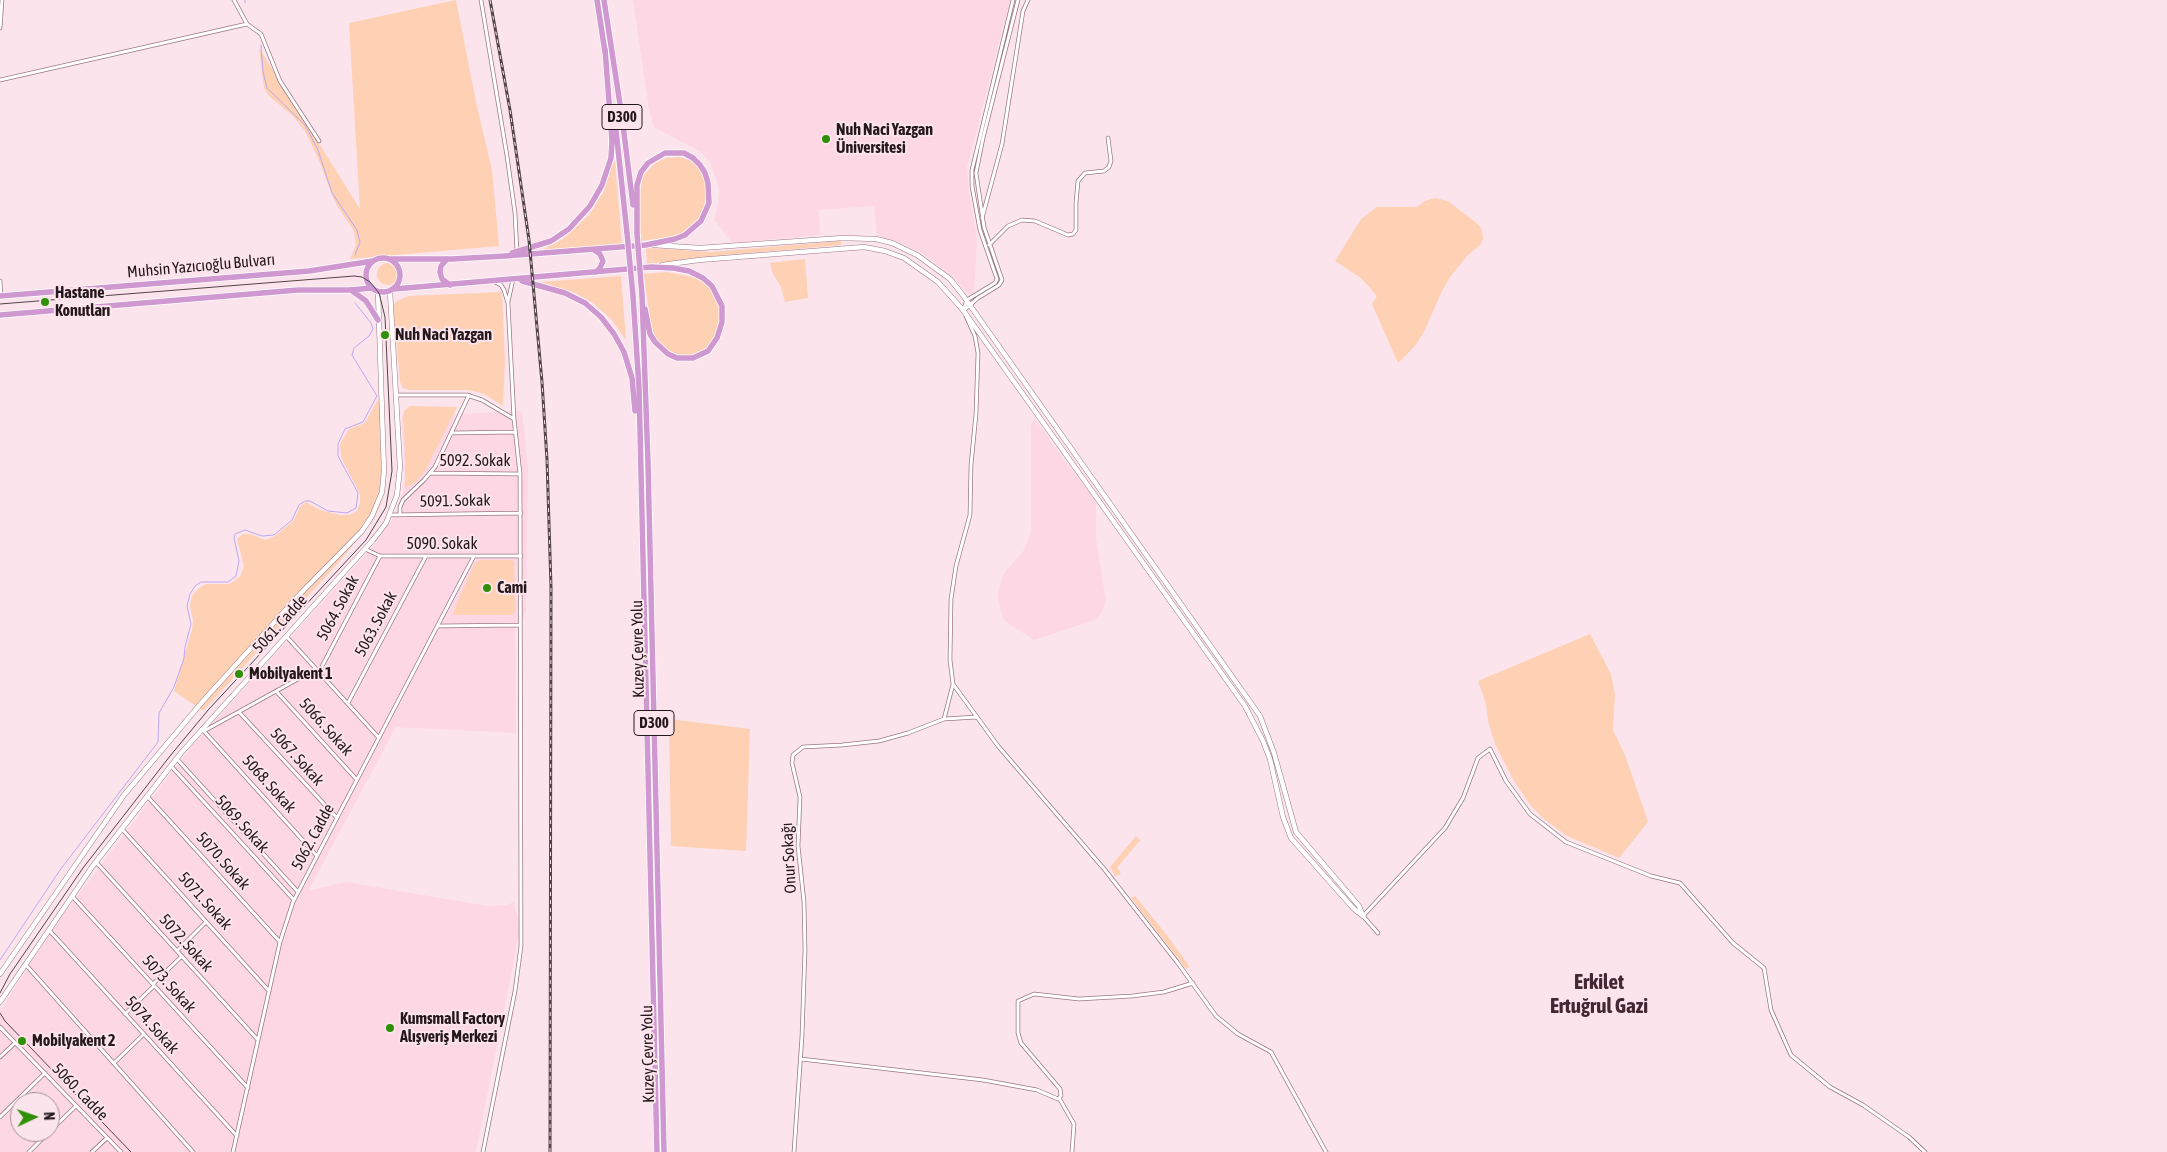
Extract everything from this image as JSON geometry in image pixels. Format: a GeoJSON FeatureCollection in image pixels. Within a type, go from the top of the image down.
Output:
{"type":"FeatureCollection","features":[{"type":"Feature","properties":{"kind":"highway","name":"D300"},"geometry":{"type":"LineString","coordinates":[[597,0],[605,49]]}},
{"type":"Feature","properties":{"kind":"highway","name":"D300"},"geometry":{"type":"LineString","coordinates":[[604,0],[621,108],[637,234],[642,295]]}},
{"type":"Feature","properties":{"kind":"highway"},"geometry":{"type":"LineString","coordinates":[[505,256],[551,241],[568,229],[587,210],[602,185],[611,158],[612,142],[605,49]]}},
{"type":"Feature","properties":{"kind":"highway","name":"Kuzey Çevre Yolu"},"geometry":{"type":"LineString","coordinates":[[605,49],[622,169],[633,296],[638,387],[657,1152]]}},
{"type":"Feature","properties":{"kind":"highway"},"geometry":{"type":"LineString","coordinates":[[637,234],[636,198],[641,172],[648,163],[666,153],[684,153],[693,158],[700,165],[710,193],[706,213],[701,221],[685,235],[646,245],[505,256],[447,259],[382,258],[373,261],[368,266],[366,276],[371,288],[378,292],[650,267],[689,271],[712,286],[719,297],[723,314],[722,322],[717,338],[708,351],[693,358],[677,358],[668,354],[654,342],[650,334],[642,295]]}},
{"type":"Feature","properties":{"kind":"highway"},"geometry":{"type":"LineString","coordinates":[[592,249],[598,252],[603,261],[600,268],[594,273]]}},
{"type":"Feature","properties":{"kind":"highway"},"geometry":{"type":"LineString","coordinates":[[389,259],[397,265],[401,274],[398,284],[392,290]]}},
{"type":"Feature","properties":{"kind":"highway"},"geometry":{"type":"LineString","coordinates":[[447,259],[441,266],[440,272],[442,279],[450,285]]}},
{"type":"Feature","properties":{"kind":"highway","name":"Muhsin Yazıcıoğlu Bulvarı"},"geometry":{"type":"LineString","coordinates":[[0,296],[309,271],[373,261]]}},
{"type":"Feature","properties":{"kind":"highway"},"geometry":{"type":"LineString","coordinates":[[513,279],[541,284],[576,298],[597,313],[614,334],[624,352],[632,378],[640,463]]}},
{"type":"Feature","properties":{"kind":"highway","name":"Muhsin Yazıcıoğlu Bulvarı"},"geometry":{"type":"LineString","coordinates":[[0,315],[298,290],[371,288]]}},
{"type":"Feature","properties":{"kind":"highway"},"geometry":{"type":"LineString","coordinates":[[350,290],[366,301],[378,320]]}},
{"type":"Feature","properties":{"kind":"highway","name":"Kuzey Çevre Yolu"},"geometry":{"type":"LineString","coordinates":[[642,295],[649,492],[664,1152]]}},
{"type":"Feature","properties":{"kind":"street"},"geometry":{"type":"LineString","coordinates":[[0,28],[2,0]]}},
{"type":"Feature","properties":{"kind":"street"},"geometry":{"type":"LineString","coordinates":[[234,0],[247,24],[261,34],[280,81],[319,141]]}},
{"type":"Feature","properties":{"kind":"street"},"geometry":{"type":"LineString","coordinates":[[481,0],[507,156],[515,213],[517,252]]}},
{"type":"Feature","properties":{"kind":"street"},"geometry":{"type":"LineString","coordinates":[[963,310],[968,303],[995,283],[997,279],[980,230],[972,186],[972,170],[1013,0]]}},
{"type":"Feature","properties":{"kind":"street"},"geometry":{"type":"LineString","coordinates":[[968,303],[1002,282],[1002,276],[989,245],[982,219],[976,178],[977,162],[1018,0]]}},
{"type":"Feature","properties":{"kind":"street"},"geometry":{"type":"LineString","coordinates":[[982,219],[1000,157],[1023,11],[1028,0]]}},
{"type":"Feature","properties":{"kind":"street"},"geometry":{"type":"LineString","coordinates":[[0,80],[247,24]]}},
{"type":"Feature","properties":{"kind":"street"},"geometry":{"type":"LineString","coordinates":[[989,245],[1008,226],[1022,220],[1035,221],[1068,235],[1073,234],[1076,230],[1078,181],[1085,173],[1104,171],[1109,167],[1111,162],[1108,138]]}},
{"type":"Feature","properties":{"kind":"street"},"geometry":{"type":"LineString","coordinates":[[646,245],[700,248],[843,238],[876,239],[898,246],[923,258],[952,282],[1260,716],[1274,753],[1296,832],[1359,906],[1363,916]]}},
{"type":"Feature","properties":{"kind":"street"},"geometry":{"type":"LineString","coordinates":[[650,267],[699,260],[869,247],[894,254],[919,267],[944,287],[963,310],[1245,706],[1270,758],[1283,817],[1291,838],[1378,933]]}},
{"type":"Feature","properties":{"kind":"street"},"geometry":{"type":"LineString","coordinates":[[483,1152],[522,946],[521,513],[508,303],[513,279]]}},
{"type":"Feature","properties":{"kind":"street"},"geometry":{"type":"LineString","coordinates":[[493,281],[501,285],[508,303]]}},
{"type":"Feature","properties":{"kind":"street"},"geometry":{"type":"LineString","coordinates":[[0,282],[0,296]]}},
{"type":"Feature","properties":{"kind":"street","name":"5061. Cadde"},"geometry":{"type":"LineString","coordinates":[[0,1002],[96,862],[176,758],[378,534],[390,515],[397,495],[400,474],[392,290]]}},
{"type":"Feature","properties":{"kind":"street","name":"5061. Cadde"},"geometry":{"type":"LineString","coordinates":[[0,974],[124,795],[202,701],[300,594],[362,531],[372,516],[382,492],[384,471],[378,292]]}},
{"type":"Feature","properties":{"kind":"street"},"geometry":{"type":"LineString","coordinates":[[944,719],[953,684],[950,660],[951,599],[956,566],[970,515],[971,465],[976,414],[977,347],[963,310]]}},
{"type":"Feature","properties":{"kind":"street"},"geometry":{"type":"LineString","coordinates":[[396,395],[469,395],[482,400],[514,419]]}},
{"type":"Feature","properties":{"kind":"street"},"geometry":{"type":"LineString","coordinates":[[400,515],[400,506],[403,500],[430,473],[469,395]]}},
{"type":"Feature","properties":{"kind":"street"},"geometry":{"type":"LineString","coordinates":[[451,433],[515,432]]}},
{"type":"Feature","properties":{"kind":"street","name":"5092. Sokak"},"geometry":{"type":"LineString","coordinates":[[430,473],[520,474]]}},
{"type":"Feature","properties":{"kind":"street","name":"5091. Sokak"},"geometry":{"type":"LineString","coordinates":[[390,515],[521,513]]}},
{"type":"Feature","properties":{"kind":"street","name":"5090. Sokak"},"geometry":{"type":"LineString","coordinates":[[364,549],[380,556],[521,556]]}},
{"type":"Feature","properties":{"kind":"street","name":"5064. Sokak"},"geometry":{"type":"LineString","coordinates":[[318,670],[380,556]]}},
{"type":"Feature","properties":{"kind":"street","name":"5063. Sokak"},"geometry":{"type":"LineString","coordinates":[[348,704],[426,556]]}},
{"type":"Feature","properties":{"kind":"street","name":"5062. Cadde"},"geometry":{"type":"LineString","coordinates":[[233,1152],[280,942],[294,900],[474,556]]}},
{"type":"Feature","properties":{"kind":"street"},"geometry":{"type":"LineString","coordinates":[[438,626],[520,625]]}},
{"type":"Feature","properties":{"kind":"street"},"geometry":{"type":"LineString","coordinates":[[286,635],[379,738]]}},
{"type":"Feature","properties":{"kind":"street"},"geometry":{"type":"LineString","coordinates":[[203,730],[318,670]]}},
{"type":"Feature","properties":{"kind":"street"},"geometry":{"type":"LineString","coordinates":[[953,684],[1002,751],[1105,870],[1193,983],[1216,1016],[1238,1034],[1272,1052],[1326,1152]]}},
{"type":"Feature","properties":{"kind":"street","name":"5066. Sokak"},"geometry":{"type":"LineString","coordinates":[[276,691],[357,780]]}},
{"type":"Feature","properties":{"kind":"street","name":"5067. Sokak"},"geometry":{"type":"LineString","coordinates":[[239,712],[337,818]]}},
{"type":"Feature","properties":{"kind":"street","name":"Onur Sokağı"},"geometry":{"type":"LineString","coordinates":[[794,1152],[801,1059],[804,929],[798,846],[800,797],[792,763],[793,755],[798,749],[805,746],[842,745],[889,739],[944,719],[977,716]]}},
{"type":"Feature","properties":{"kind":"street","name":"5068. Sokak"},"geometry":{"type":"LineString","coordinates":[[203,730],[317,856]]}},
{"type":"Feature","properties":{"kind":"street"},"geometry":{"type":"LineString","coordinates":[[1363,916],[1445,828],[1463,798],[1478,758],[1490,749],[1506,781],[1530,814],[1566,842],[1652,876],[1680,883],[1733,943],[1764,968],[1772,1010],[1791,1055],[1830,1087],[1863,1106],[1909,1137],[1925,1152]]}},
{"type":"Feature","properties":{"kind":"street","name":"5069. Sokak"},"geometry":{"type":"LineString","coordinates":[[176,758],[298,892]]}},
{"type":"Feature","properties":{"kind":"street","name":"5069. Sokak"},"geometry":{"type":"LineString","coordinates":[[171,766],[294,900]]}},
{"type":"Feature","properties":{"kind":"street","name":"5070. Sokak"},"geometry":{"type":"LineString","coordinates":[[147,796],[280,942]]}},
{"type":"Feature","properties":{"kind":"street","name":"5071. Sokak"},"geometry":{"type":"LineString","coordinates":[[121,829],[270,991]]}},
{"type":"Feature","properties":{"kind":"street","name":"5072. Sokak"},"geometry":{"type":"LineString","coordinates":[[96,862],[258,1040]]}},
{"type":"Feature","properties":{"kind":"street","name":"5073. Sokak"},"geometry":{"type":"LineString","coordinates":[[72,896],[248,1088]]}},
{"type":"Feature","properties":{"kind":"street"},"geometry":{"type":"LineString","coordinates":[[177,951],[206,922]]}},
{"type":"Feature","properties":{"kind":"street","name":"5074. Sokak"},"geometry":{"type":"LineString","coordinates":[[48,930],[237,1136]]}},
{"type":"Feature","properties":{"kind":"street"},"geometry":{"type":"LineString","coordinates":[[125,1014],[182,956]]}},
{"type":"Feature","properties":{"kind":"street"},"geometry":{"type":"LineString","coordinates":[[25,964],[115,1062],[193,1152]]}},
{"type":"Feature","properties":{"kind":"street"},"geometry":{"type":"LineString","coordinates":[[1059,1098],[1062,1094],[1060,1089],[1021,1044],[1018,1029],[1018,1001],[1034,994],[1079,999],[1132,996],[1164,992],[1193,983]]}},
{"type":"Feature","properties":{"kind":"street","name":"5060. Cadde"},"geometry":{"type":"LineString","coordinates":[[0,1027],[121,1152]]}},
{"type":"Feature","properties":{"kind":"street"},"geometry":{"type":"LineString","coordinates":[[115,1062],[144,1034]]}},
{"type":"Feature","properties":{"kind":"street"},"geometry":{"type":"LineString","coordinates":[[0,1057],[15,1043]]}},
{"type":"Feature","properties":{"kind":"street"},"geometry":{"type":"LineString","coordinates":[[801,1059],[983,1080],[1037,1090],[1054,1099],[1059,1098]]}},
{"type":"Feature","properties":{"kind":"street"},"geometry":{"type":"LineString","coordinates":[[0,1116],[45,1073]]}},
{"type":"Feature","properties":{"kind":"street"},"geometry":{"type":"LineString","coordinates":[[1059,1098],[1074,1124],[1072,1152]]}},
{"type":"Feature","properties":{"kind":"street"},"geometry":{"type":"LineString","coordinates":[[60,1122],[76,1106]]}},
{"type":"Feature","properties":{"kind":"street"},"geometry":{"type":"LineString","coordinates":[[92,1152],[107,1138]]}},
{"type":"Feature","properties":{"kind":"street"},"geometry":{"type":"LineString","coordinates":[[29,1152],[40,1142]]}},
{"type":"Feature","properties":{"kind":"shaded area"},"geometry":{"type":"Polygon","coordinates":[[[456,0],[476,102],[492,170],[499,246],[350,259],[356,245],[354,231],[336,204],[305,131],[293,116],[269,96],[264,88],[259,48],[360,209],[349,23],[456,0]]]}},
{"type":"Feature","properties":{"kind":"shaded area","name":"Nuh Naci Yazgan Üniversitesi"},"geometry":{"type":"Polygon","coordinates":[[[633,0],[1010,0],[967,168],[977,240],[974,292],[969,295],[950,274],[920,252],[895,241],[877,236],[874,206],[819,210],[820,235],[732,243],[714,219],[719,203],[719,188],[710,162],[701,152],[654,127],[649,109],[633,0]]]}},
{"type":"Feature","properties":{"kind":"shaded area"},"geometry":{"type":"Polygon","coordinates":[[[680,157],[694,162],[704,176],[706,189],[704,209],[695,224],[677,236],[641,241],[638,203],[642,177],[655,163],[666,158],[680,157]]]}},
{"type":"Feature","properties":{"kind":"shaded area"},"geometry":{"type":"Polygon","coordinates":[[[613,162],[615,162],[622,245],[542,250],[563,239],[589,215],[604,191],[613,162]]]}},
{"type":"Feature","properties":{"kind":"shaded area"},"geometry":{"type":"Polygon","coordinates":[[[1435,198],[1448,201],[1479,225],[1482,230],[1483,239],[1481,244],[1467,256],[1450,277],[1424,332],[1415,346],[1398,363],[1372,304],[1377,296],[1361,278],[1335,261],[1361,219],[1377,207],[1417,207],[1425,201],[1435,198]]]}},
{"type":"Feature","properties":{"kind":"shaded area"},"geometry":{"type":"Polygon","coordinates":[[[841,241],[841,245],[647,264],[646,248],[711,252],[841,241]]]}},
{"type":"Feature","properties":{"kind":"shaded area"},"geometry":{"type":"Polygon","coordinates":[[[805,259],[808,298],[785,302],[781,287],[773,274],[770,263],[805,259]]]}},
{"type":"Feature","properties":{"kind":"shaded area"},"geometry":{"type":"Polygon","coordinates":[[[388,263],[396,266],[399,274],[396,282],[388,285],[380,282],[377,274],[380,266],[388,263]]]}},
{"type":"Feature","properties":{"kind":"shaded area"},"geometry":{"type":"Polygon","coordinates":[[[667,272],[697,278],[707,285],[717,298],[721,312],[719,329],[708,348],[696,355],[682,357],[666,351],[654,337],[651,329],[644,274],[667,272]]]}},
{"type":"Feature","properties":{"kind":"shaded area"},"geometry":{"type":"Polygon","coordinates":[[[621,276],[626,340],[611,319],[593,303],[575,293],[541,282],[621,276]]]}},
{"type":"Feature","properties":{"kind":"shaded area"},"geometry":{"type":"Polygon","coordinates":[[[502,292],[505,360],[503,406],[484,394],[469,390],[409,390],[403,388],[400,382],[393,306],[397,301],[409,296],[502,292]]]}},
{"type":"Feature","properties":{"kind":"shaded area"},"geometry":{"type":"Polygon","coordinates":[[[383,395],[386,483],[380,506],[373,520],[339,562],[203,711],[174,691],[192,630],[193,620],[190,606],[192,596],[199,588],[206,584],[229,584],[240,577],[244,566],[237,539],[243,534],[250,534],[265,540],[274,537],[294,520],[300,507],[306,502],[320,510],[340,515],[350,515],[357,511],[360,503],[360,494],[341,457],[340,444],[349,429],[365,423],[376,403],[383,395]]]}},
{"type":"Feature","properties":{"kind":"shaded area"},"geometry":{"type":"Polygon","coordinates":[[[410,406],[457,407],[425,471],[416,482],[405,488],[403,416],[404,411],[410,406]]]}},
{"type":"Feature","properties":{"kind":"shaded area"},"geometry":{"type":"Polygon","coordinates":[[[522,411],[528,467],[526,610],[523,619],[515,628],[516,733],[396,727],[308,891],[346,882],[488,906],[507,905],[514,902],[519,934],[476,1152],[0,1152],[0,1011],[53,928],[190,748],[377,542],[395,515],[403,493],[405,477],[402,417],[522,411]]]}},
{"type":"Feature","properties":{"kind":"shaded area"},"geometry":{"type":"Polygon","coordinates":[[[1034,418],[1096,500],[1096,539],[1106,601],[1102,612],[1094,620],[1034,640],[1005,621],[998,597],[999,587],[1005,572],[1024,550],[1031,532],[1031,426],[1034,418]]]}},
{"type":"Feature","properties":{"kind":"shaded area"},"geometry":{"type":"Polygon","coordinates":[[[480,560],[511,560],[514,562],[515,611],[513,615],[453,615],[474,564],[480,560]]]}},
{"type":"Feature","properties":{"kind":"shaded area"},"geometry":{"type":"Polygon","coordinates":[[[1590,634],[1611,674],[1615,695],[1613,730],[1625,755],[1648,822],[1619,858],[1567,836],[1544,819],[1531,806],[1514,781],[1495,744],[1488,721],[1486,704],[1478,681],[1590,634]]]}},
{"type":"Feature","properties":{"kind":"shaded area"},"geometry":{"type":"Polygon","coordinates":[[[669,719],[750,729],[746,851],[671,846],[669,719]]]}},
{"type":"Feature","properties":{"kind":"shaded area"},"geometry":{"type":"Polygon","coordinates":[[[1136,836],[1140,840],[1117,868],[1121,872],[1115,876],[1110,867],[1136,836]]]}},
{"type":"Feature","properties":{"kind":"shaded area"},"geometry":{"type":"Polygon","coordinates":[[[1135,896],[1190,967],[1186,969],[1131,898],[1135,896]]]}},
{"type":"Feature","properties":{"kind":"waterway"},"geometry":{"type":"LineString","coordinates":[[261,45],[263,72],[267,88],[305,125],[318,150],[332,193],[357,230],[360,242],[355,255]]}},
{"type":"Feature","properties":{"kind":"waterway"},"geometry":{"type":"LineString","coordinates":[[0,960],[60,870],[158,742],[159,713],[174,687],[184,658],[191,624],[187,606],[190,594],[195,586],[201,582],[228,582],[236,576],[239,561],[234,538],[235,534],[245,530],[262,536],[274,535],[292,520],[299,505],[305,501],[310,501],[328,511],[347,513],[356,508],[358,493],[338,456],[338,444],[345,429],[363,422],[377,396],[352,355],[354,348],[369,336],[373,329],[371,323],[355,303]]}},
{"type":"Feature","properties":{"kind":"tram line"},"geometry":{"type":"LineString","coordinates":[[0,304],[354,276],[362,277],[370,282],[379,293],[385,317],[392,471],[386,507],[366,540],[209,709],[170,756],[83,868],[10,974],[0,993]]}},
{"type":"Feature","properties":{"kind":"tram line"},"geometry":{"type":"LineString","coordinates":[[0,1013],[5,1021],[131,1152]]}},
{"type":"Feature","properties":{"kind":"railway"},"geometry":{"type":"LineString","coordinates":[[490,0],[510,110],[529,240],[547,460],[551,587],[550,1152]]}},
{"type":"Feature","properties":{"kind":"place","name":"Nuh Naci Yazgan Üniversitesi"},"geometry":{"type":"Point","coordinates":[826,139]}},
{"type":"Feature","properties":{"kind":"place","name":"Hastane Konutları"},"geometry":{"type":"Point","coordinates":[45,302]}},
{"type":"Feature","properties":{"kind":"place","name":"Nuh Naci Yazgan"},"geometry":{"type":"Point","coordinates":[385,335]}},
{"type":"Feature","properties":{"kind":"place","name":"Cami"},"geometry":{"type":"Point","coordinates":[487,588]}},
{"type":"Feature","properties":{"kind":"place","name":"Mobilyakent 1"},"geometry":{"type":"Point","coordinates":[239,674]}},
{"type":"Feature","properties":{"kind":"place","name":"Kumsmall Factory Alışveriş Merkezi"},"geometry":{"type":"Point","coordinates":[390,1028]}},
{"type":"Feature","properties":{"kind":"place","name":"Mobilyakent 2"},"geometry":{"type":"Point","coordinates":[22,1041]}},
{"type":"Feature","properties":{"kind":"district","name":"Erkilet Ertuğrul Gazi"},"geometry":{"type":"Point","coordinates":[1599,994]}}]}
